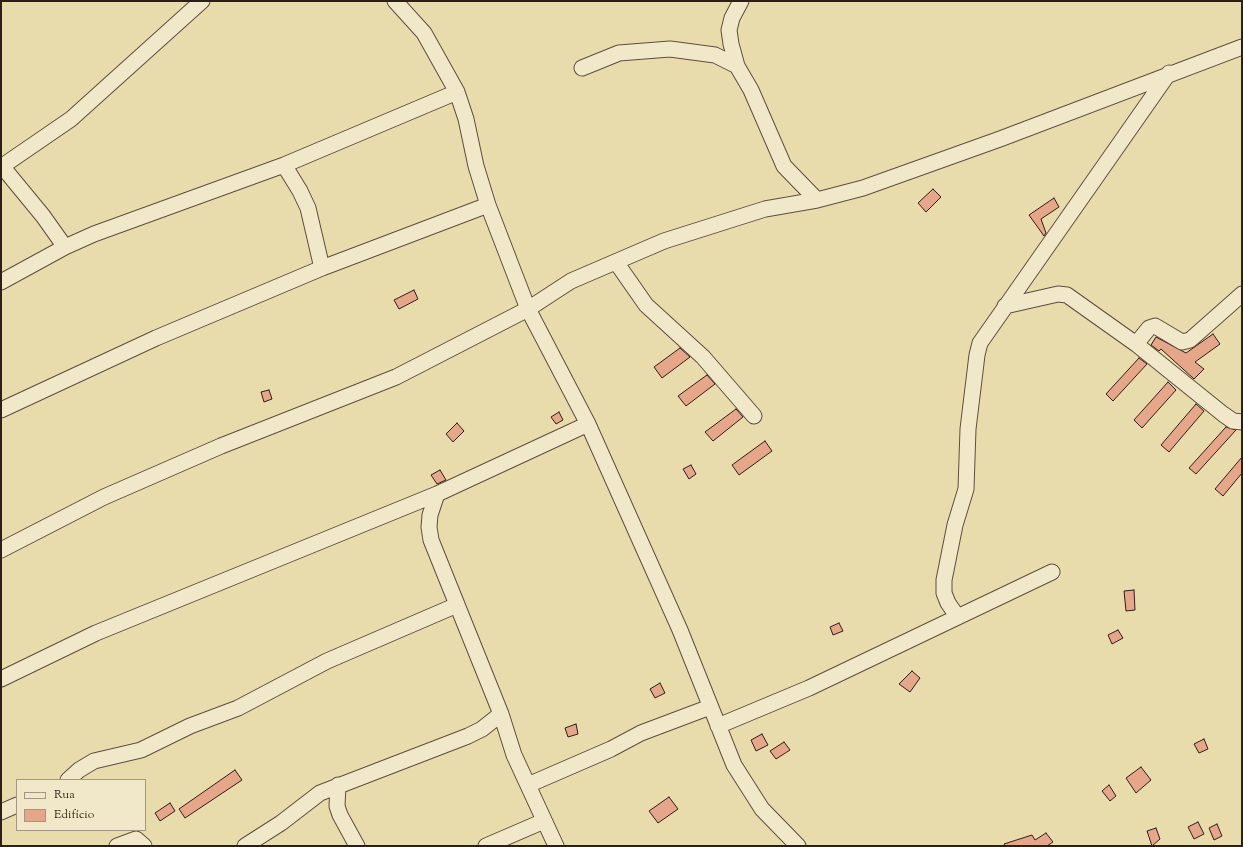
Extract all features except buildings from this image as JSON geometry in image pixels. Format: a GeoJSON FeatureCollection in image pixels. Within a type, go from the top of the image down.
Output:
{"type":"FeatureCollection","features":[{"type":"Feature","properties":{"kind":"street"},"geometry":{"type":"LineString","coordinates":[[64,248],[43,216],[1,166],[71,119],[202,1]]}},
{"type":"Feature","properties":{"kind":"street"},"geometry":{"type":"LineString","coordinates":[[395,1],[424,33],[457,92],[466,119],[476,166],[488,205],[528,309],[588,424],[680,630],[734,765],[762,809],[798,846]]}},
{"type":"Feature","properties":{"kind":"street"},"geometry":{"type":"LineString","coordinates":[[741,1],[732,18],[729,30],[737,66],[751,90],[784,166],[817,200]]}},
{"type":"Feature","properties":{"kind":"street"},"geometry":{"type":"LineString","coordinates":[[1,550],[124,488],[221,446],[396,377],[528,309],[571,281],[664,241],[758,212],[817,200],[863,188],[1000,139],[1169,73],[1242,47]]}},
{"type":"Feature","properties":{"kind":"street"},"geometry":{"type":"LineString","coordinates":[[582,68],[619,53],[670,49],[715,55],[737,66]]}},
{"type":"Feature","properties":{"kind":"street"},"geometry":{"type":"LineString","coordinates":[[957,616],[948,603],[944,593],[944,580],[955,525],[966,489],[968,429],[977,355],[980,343],[1169,73]]}},
{"type":"Feature","properties":{"kind":"street"},"geometry":{"type":"LineString","coordinates":[[1,282],[64,248],[94,234],[284,165],[457,92]]}},
{"type":"Feature","properties":{"kind":"street"},"geometry":{"type":"LineString","coordinates":[[284,165],[300,191],[308,208],[322,268]]}},
{"type":"Feature","properties":{"kind":"street"},"geometry":{"type":"LineString","coordinates":[[1,410],[156,338],[322,268],[488,205]]}},
{"type":"Feature","properties":{"kind":"street"},"geometry":{"type":"LineString","coordinates":[[616,262],[646,305],[703,357],[754,416]]}},
{"type":"Feature","properties":{"kind":"street"},"geometry":{"type":"LineString","coordinates":[[1005,306],[1058,294],[1067,295],[1136,344],[1223,414],[1233,421],[1242,422]]}},
{"type":"Feature","properties":{"kind":"street"},"geometry":{"type":"LineString","coordinates":[[1136,344],[1149,328],[1155,326],[1182,342],[1190,340],[1242,294]]}},
{"type":"Feature","properties":{"kind":"street"},"geometry":{"type":"LineString","coordinates":[[1,679],[96,634],[437,494],[588,424]]}},
{"type":"Feature","properties":{"kind":"street"},"geometry":{"type":"LineString","coordinates":[[437,494],[430,515],[429,527],[431,540],[501,714],[508,740],[556,846]]}},
{"type":"Feature","properties":{"kind":"street"},"geometry":{"type":"LineString","coordinates":[[718,726],[809,688],[957,616],[1052,572]]}},
{"type":"Feature","properties":{"kind":"street"},"geometry":{"type":"LineString","coordinates":[[69,779],[79,770],[94,761],[141,750],[190,726],[243,705],[327,661],[456,605]]}},
{"type":"Feature","properties":{"kind":"street"},"geometry":{"type":"LineString","coordinates":[[528,785],[611,749],[641,733],[710,706]]}},
{"type":"Feature","properties":{"kind":"street"},"geometry":{"type":"LineString","coordinates":[[245,846],[290,817],[320,793],[338,784],[468,736],[482,729],[501,714]]}},
{"type":"Feature","properties":{"kind":"street"},"geometry":{"type":"LineString","coordinates":[[338,784],[337,806],[340,815],[357,846]]}},
{"type":"Feature","properties":{"kind":"street"},"geometry":{"type":"LineString","coordinates":[[1,812],[16,805]]}},
{"type":"Feature","properties":{"kind":"street"},"geometry":{"type":"LineString","coordinates":[[486,846],[544,822]]}},
{"type":"Feature","properties":{"kind":"street"},"geometry":{"type":"LineString","coordinates":[[117,846],[136,839],[144,846]]}}]}
